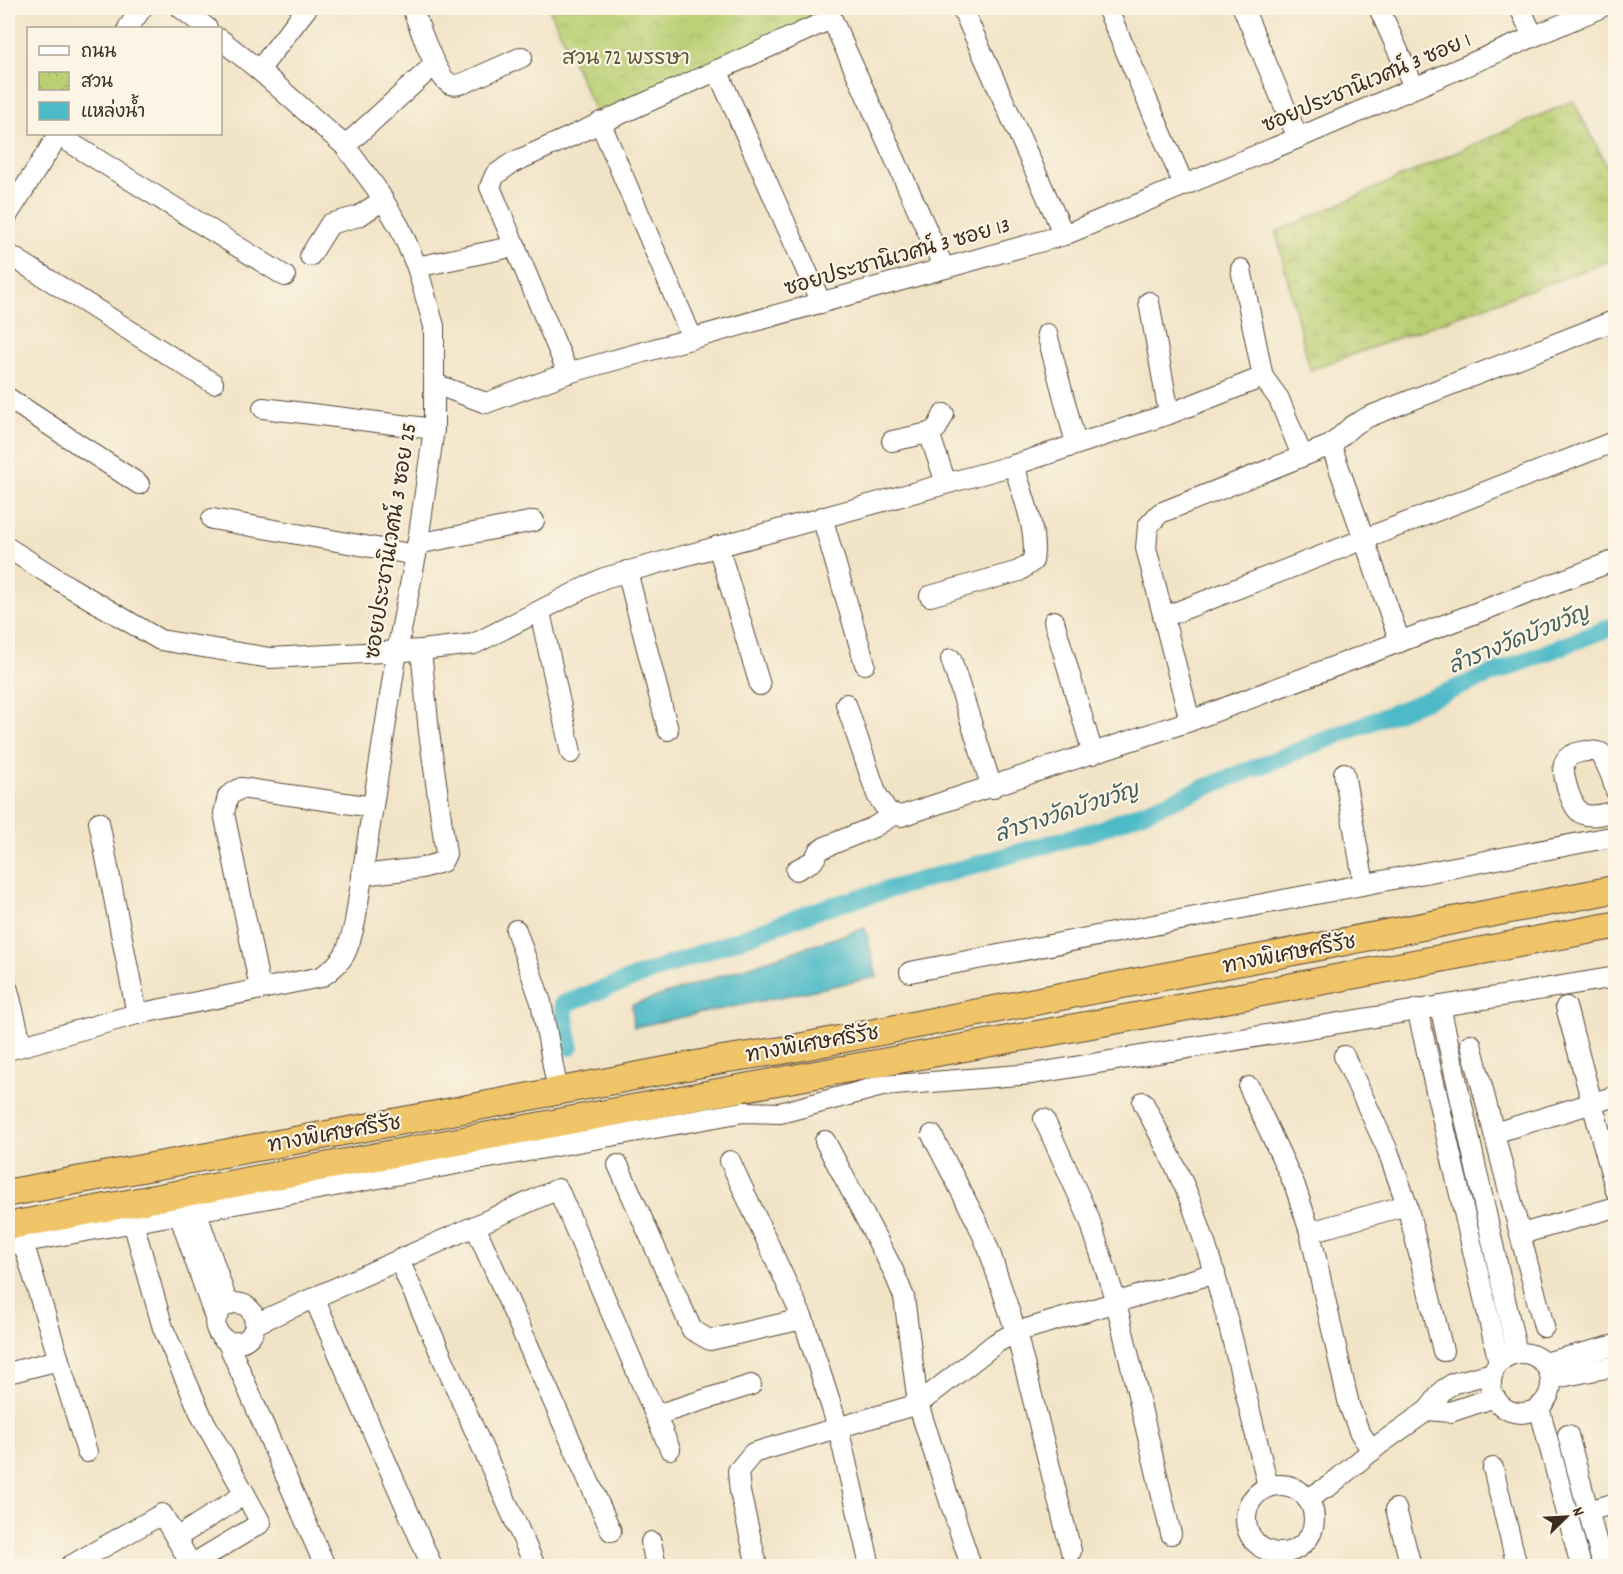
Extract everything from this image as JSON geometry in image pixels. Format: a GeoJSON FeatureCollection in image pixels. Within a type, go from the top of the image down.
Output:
{"type":"FeatureCollection","features":[{"type":"Feature","properties":{"kind":"highway","name":"ทางพิเศษศรีรัช"},"geometry":{"type":"LineString","coordinates":[[8,1193],[808,1045],[1616,889]]}},
{"type":"Feature","properties":{"kind":"highway","name":"ทางพิเศษศรีรัช"},"geometry":{"type":"LineString","coordinates":[[13,1237],[724,1091],[1138,1016],[1616,925]]}},
{"type":"Feature","properties":{"kind":"street"},"geometry":{"type":"LineString","coordinates":[[129,27],[142,8]]}},
{"type":"Feature","properties":{"kind":"street"},"geometry":{"type":"LineString","coordinates":[[181,8],[206,27]]}},
{"type":"Feature","properties":{"kind":"street"},"geometry":{"type":"LineString","coordinates":[[259,70],[307,8]]}},
{"type":"Feature","properties":{"kind":"street"},"geometry":{"type":"LineString","coordinates":[[412,8],[435,64],[449,83],[455,85],[522,57]]}},
{"type":"Feature","properties":{"kind":"street"},"geometry":{"type":"LineString","coordinates":[[962,8],[1064,235]]}},
{"type":"Feature","properties":{"kind":"street"},"geometry":{"type":"LineString","coordinates":[[1107,8],[1184,185]]}},
{"type":"Feature","properties":{"kind":"street"},"geometry":{"type":"LineString","coordinates":[[1243,8],[1298,138]]}},
{"type":"Feature","properties":{"kind":"street"},"geometry":{"type":"LineString","coordinates":[[1379,8],[1414,87]]}},
{"type":"Feature","properties":{"kind":"street"},"geometry":{"type":"LineString","coordinates":[[1520,8],[1533,36]]}},
{"type":"Feature","properties":{"kind":"street","name":"ซอยประชานิเวศน์ 3 ซอย 1"},"geometry":{"type":"LineString","coordinates":[[1184,185],[1600,8]]}},
{"type":"Feature","properties":{"kind":"street"},"geometry":{"type":"LineString","coordinates":[[568,373],[490,187],[495,175],[512,163],[717,70],[829,13],[944,268]]}},
{"type":"Feature","properties":{"kind":"street","name":"ซอยประชานิเวศน์ 3 ซอย 25"},"geometry":{"type":"LineString","coordinates":[[222,41],[345,146],[400,228],[417,267],[434,326],[434,429],[416,550],[397,651],[356,922],[350,947],[339,965],[321,978],[260,988]]}},
{"type":"Feature","properties":{"kind":"street"},"geometry":{"type":"LineString","coordinates":[[345,146],[435,64]]}},
{"type":"Feature","properties":{"kind":"street"},"geometry":{"type":"LineString","coordinates":[[717,70],[821,303]]}},
{"type":"Feature","properties":{"kind":"street"},"geometry":{"type":"LineString","coordinates":[[600,122],[692,338]]}},
{"type":"Feature","properties":{"kind":"street"},"geometry":{"type":"LineString","coordinates":[[8,214],[58,135]]}},
{"type":"Feature","properties":{"kind":"street"},"geometry":{"type":"LineString","coordinates":[[61,135],[285,276]]}},
{"type":"Feature","properties":{"kind":"street","name":"ซอยประชานิเวศน์ 3 ซอย 13"},"geometry":{"type":"LineString","coordinates":[[435,384],[486,403],[568,373],[1064,235],[1184,185]]}},
{"type":"Feature","properties":{"kind":"street"},"geometry":{"type":"LineString","coordinates":[[310,256],[330,224],[359,216],[383,200]]}},
{"type":"Feature","properties":{"kind":"street"},"geometry":{"type":"LineString","coordinates":[[417,267],[516,246]]}},
{"type":"Feature","properties":{"kind":"street"},"geometry":{"type":"LineString","coordinates":[[8,254],[213,383]]}},
{"type":"Feature","properties":{"kind":"street"},"geometry":{"type":"LineString","coordinates":[[1241,269],[1263,377],[1279,399],[1302,456]]}},
{"type":"Feature","properties":{"kind":"street"},"geometry":{"type":"LineString","coordinates":[[1149,302],[1169,414]]}},
{"type":"Feature","properties":{"kind":"street"},"geometry":{"type":"LineString","coordinates":[[1190,721],[1146,548],[1148,526],[1160,513],[1332,445],[1352,426],[1368,417],[1616,320]]}},
{"type":"Feature","properties":{"kind":"street"},"geometry":{"type":"LineString","coordinates":[[1047,334],[1076,444]]}},
{"type":"Feature","properties":{"kind":"street"},"geometry":{"type":"LineString","coordinates":[[8,548],[113,614],[160,640],[270,658],[421,650],[474,644],[540,612],[589,584],[627,571],[1014,465],[1169,414],[1263,377]]}},
{"type":"Feature","properties":{"kind":"street"},"geometry":{"type":"LineString","coordinates":[[8,399],[139,484]]}},
{"type":"Feature","properties":{"kind":"street"},"geometry":{"type":"LineString","coordinates":[[263,408],[434,429]]}},
{"type":"Feature","properties":{"kind":"street"},"geometry":{"type":"LineString","coordinates":[[892,441],[929,433],[937,428],[944,414]]}},
{"type":"Feature","properties":{"kind":"street"},"geometry":{"type":"LineString","coordinates":[[929,433],[946,483]]}},
{"type":"Feature","properties":{"kind":"street"},"geometry":{"type":"LineString","coordinates":[[1164,617],[1616,441]]}},
{"type":"Feature","properties":{"kind":"street"},"geometry":{"type":"LineString","coordinates":[[1332,445],[1400,642]]}},
{"type":"Feature","properties":{"kind":"street"},"geometry":{"type":"LineString","coordinates":[[930,596],[1019,571],[1033,561],[1035,549],[1033,532],[1014,465]]}},
{"type":"Feature","properties":{"kind":"street"},"geometry":{"type":"LineString","coordinates":[[822,517],[865,664]]}},
{"type":"Feature","properties":{"kind":"street"},"geometry":{"type":"LineString","coordinates":[[212,519],[416,550],[534,521]]}},
{"type":"Feature","properties":{"kind":"street"},"geometry":{"type":"LineString","coordinates":[[718,546],[760,685]]}},
{"type":"Feature","properties":{"kind":"street"},"geometry":{"type":"LineString","coordinates":[[846,704],[877,795],[888,812],[901,816],[992,788],[1190,721],[1616,560]]}},
{"type":"Feature","properties":{"kind":"street"},"geometry":{"type":"LineString","coordinates":[[627,571],[668,730]]}},
{"type":"Feature","properties":{"kind":"street"},"geometry":{"type":"LineString","coordinates":[[540,612],[571,753]]}},
{"type":"Feature","properties":{"kind":"street"},"geometry":{"type":"LineString","coordinates":[[1053,621],[1093,754]]}},
{"type":"Feature","properties":{"kind":"street"},"geometry":{"type":"LineString","coordinates":[[362,875],[431,867],[442,862],[446,854],[421,650]]}},
{"type":"Feature","properties":{"kind":"street"},"geometry":{"type":"LineString","coordinates":[[951,658],[992,788]]}},
{"type":"Feature","properties":{"kind":"street"},"geometry":{"type":"LineString","coordinates":[[1616,791],[1601,753],[1592,750],[1582,752],[1569,756],[1564,763],[1576,811],[1584,815],[1595,816],[1616,811]]}},
{"type":"Feature","properties":{"kind":"street"},"geometry":{"type":"LineString","coordinates":[[1344,773],[1364,884]]}},
{"type":"Feature","properties":{"kind":"street"},"geometry":{"type":"LineString","coordinates":[[8,990],[15,1048],[137,1014],[260,988],[224,813],[228,796],[241,788],[373,807]]}},
{"type":"Feature","properties":{"kind":"street"},"geometry":{"type":"LineString","coordinates":[[796,870],[813,861],[819,851],[825,847],[874,827],[893,815]]}},
{"type":"Feature","properties":{"kind":"street"},"geometry":{"type":"LineString","coordinates":[[99,822],[137,1014]]}},
{"type":"Feature","properties":{"kind":"street"},"geometry":{"type":"LineString","coordinates":[[910,972],[1616,836]]}},
{"type":"Feature","properties":{"kind":"street"},"geometry":{"type":"LineString","coordinates":[[516,930],[541,1002],[555,1076]]}},
{"type":"Feature","properties":{"kind":"street"},"geometry":{"type":"LineString","coordinates":[[87,1452],[59,1360],[13,1237],[133,1222],[743,1112],[780,1113],[882,1086],[1032,1074],[1616,977]]}},
{"type":"Feature","properties":{"kind":"street"},"geometry":{"type":"LineString","coordinates":[[1440,1006],[1517,1353]]}},
{"type":"Feature","properties":{"kind":"street"},"geometry":{"type":"LineString","coordinates":[[1566,1007],[1616,1191]]}},
{"type":"Feature","properties":{"kind":"street"},"geometry":{"type":"LineString","coordinates":[[1416,1009],[1496,1368]]}},
{"type":"Feature","properties":{"kind":"street"},"geometry":{"type":"LineString","coordinates":[[1471,1044],[1544,1327]]}},
{"type":"Feature","properties":{"kind":"street"},"geometry":{"type":"LineString","coordinates":[[1344,1056],[1388,1151],[1407,1205],[1443,1351]]}},
{"type":"Feature","properties":{"kind":"street"},"geometry":{"type":"LineString","coordinates":[[1249,1087],[1295,1186],[1310,1232],[1349,1405],[1359,1431],[1372,1451]]}},
{"type":"Feature","properties":{"kind":"street"},"geometry":{"type":"LineString","coordinates":[[1494,1133],[1616,1096]]}},
{"type":"Feature","properties":{"kind":"street"},"geometry":{"type":"LineString","coordinates":[[1143,1102],[1192,1204],[1215,1274],[1268,1486]]}},
{"type":"Feature","properties":{"kind":"street"},"geometry":{"type":"LineString","coordinates":[[1044,1119],[1089,1218],[1116,1302],[1171,1534]]}},
{"type":"Feature","properties":{"kind":"street"},"geometry":{"type":"LineString","coordinates":[[932,1135],[989,1250],[1016,1332],[1071,1551]]}},
{"type":"Feature","properties":{"kind":"street"},"geometry":{"type":"LineString","coordinates":[[825,1141],[893,1270],[904,1297],[918,1404],[971,1566]]}},
{"type":"Feature","properties":{"kind":"street"},"geometry":{"type":"LineString","coordinates":[[730,1161],[803,1319],[837,1427],[870,1566]]}},
{"type":"Feature","properties":{"kind":"street"},"geometry":{"type":"LineString","coordinates":[[618,1165],[692,1330],[710,1340],[803,1319]]}},
{"type":"Feature","properties":{"kind":"street"},"geometry":{"type":"LineString","coordinates":[[255,1324],[558,1189],[670,1449]]}},
{"type":"Feature","properties":{"kind":"street"},"geometry":{"type":"LineString","coordinates":[[1310,1232],[1407,1205]]}},
{"type":"Feature","properties":{"kind":"street"},"geometry":{"type":"LineString","coordinates":[[1521,1234],[1616,1207]]}},
{"type":"Feature","properties":{"kind":"street"},"geometry":{"type":"LineString","coordinates":[[187,1212],[222,1312],[218,1332],[227,1341],[325,1566]]}},
{"type":"Feature","properties":{"kind":"street"},"geometry":{"type":"LineString","coordinates":[[70,1566],[162,1514],[192,1566],[261,1523],[202,1417],[163,1328],[133,1222]]}},
{"type":"Feature","properties":{"kind":"street"},"geometry":{"type":"LineString","coordinates":[[475,1226],[611,1531]]}},
{"type":"Feature","properties":{"kind":"street"},"geometry":{"type":"LineString","coordinates":[[399,1260],[535,1566]]}},
{"type":"Feature","properties":{"kind":"street"},"geometry":{"type":"LineString","coordinates":[[757,1566],[740,1492],[738,1471],[753,1453],[918,1404],[996,1343],[1016,1332],[1215,1274]]}},
{"type":"Feature","properties":{"kind":"street"},"geometry":{"type":"LineString","coordinates":[[314,1298],[432,1566]]}},
{"type":"Feature","properties":{"kind":"street"},"geometry":{"type":"LineString","coordinates":[[222,1312],[241,1304],[247,1307],[254,1317],[254,1331],[245,1340],[239,1343],[227,1341]]}},
{"type":"Feature","properties":{"kind":"street"},"geometry":{"type":"LineString","coordinates":[[1547,1371],[1616,1345]]}},
{"type":"Feature","properties":{"kind":"street"},"geometry":{"type":"LineString","coordinates":[[1517,1353],[1527,1353],[1536,1357],[1547,1371],[1550,1389],[1546,1399],[1530,1412],[1510,1411],[1495,1397],[1491,1385],[1496,1368],[1507,1356],[1517,1353]]}},
{"type":"Feature","properties":{"kind":"street"},"geometry":{"type":"LineString","coordinates":[[8,1373],[59,1360]]}},
{"type":"Feature","properties":{"kind":"street"},"geometry":{"type":"LineString","coordinates":[[1547,1371],[1616,1366]]}},
{"type":"Feature","properties":{"kind":"street"},"geometry":{"type":"LineString","coordinates":[[1307,1499],[1329,1486],[1428,1410],[1443,1390],[1454,1383],[1496,1368]]}},
{"type":"Feature","properties":{"kind":"street"},"geometry":{"type":"LineString","coordinates":[[656,1415],[750,1385]]}},
{"type":"Feature","properties":{"kind":"street"},"geometry":{"type":"LineString","coordinates":[[1428,1410],[1450,1412],[1495,1397]]}},
{"type":"Feature","properties":{"kind":"street"},"geometry":{"type":"LineString","coordinates":[[1539,1407],[1581,1566]]}},
{"type":"Feature","properties":{"kind":"street"},"geometry":{"type":"LineString","coordinates":[[1568,1435],[1603,1566]]}},
{"type":"Feature","properties":{"kind":"street"},"geometry":{"type":"LineString","coordinates":[[1493,1468],[1517,1566]]}},
{"type":"Feature","properties":{"kind":"street"},"geometry":{"type":"LineString","coordinates":[[1283,1485],[1297,1489],[1307,1499],[1313,1512],[1314,1527],[1308,1540],[1297,1550],[1295,1559],[1269,1552],[1256,1545],[1248,1533],[1245,1520],[1248,1505],[1256,1494],[1268,1486],[1283,1485]]}},
{"type":"Feature","properties":{"kind":"street"},"geometry":{"type":"LineString","coordinates":[[176,1538],[245,1494]]}},
{"type":"Feature","properties":{"kind":"street"},"geometry":{"type":"LineString","coordinates":[[1588,1511],[1616,1503]]}},
{"type":"Feature","properties":{"kind":"street"},"geometry":{"type":"LineString","coordinates":[[1396,1509],[1411,1566]]}},
{"type":"Feature","properties":{"kind":"street"},"geometry":{"type":"LineString","coordinates":[[651,1542],[656,1566]]}},
{"type":"Feature","properties":{"kind":"green space","name":"สวน 72 พรรษา"},"geometry":{"type":"Polygon","coordinates":[[[549,8],[828,8],[834,21],[600,122],[549,8]]]}},
{"type":"Feature","properties":{"kind":"green space"},"geometry":{"type":"Polygon","coordinates":[[[1573,101],[1615,182],[1615,259],[1310,370],[1276,232],[1573,101]]]}},
{"type":"Feature","properties":{"kind":"water"},"geometry":{"type":"Polygon","coordinates":[[[865,928],[877,977],[634,1027],[632,1005],[865,928]]]}},
{"type":"Feature","properties":{"kind":"waterway","name":"ลำรางวัดบัวขวัญ"},"geometry":{"type":"LineString","coordinates":[[570,1047],[563,1004],[824,908],[1098,830],[1616,625]]}}]}
